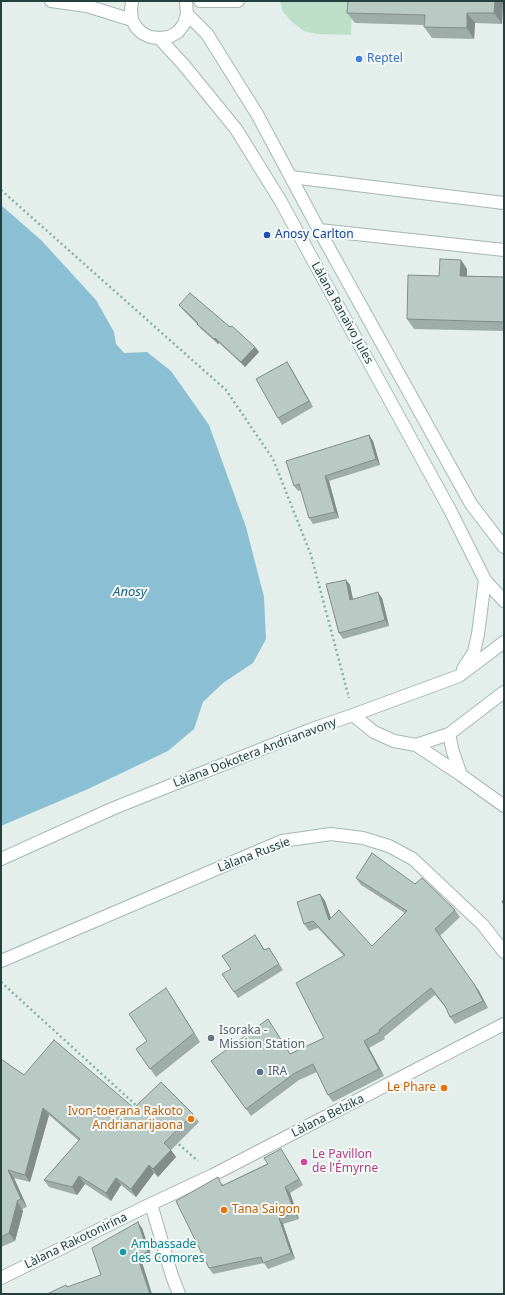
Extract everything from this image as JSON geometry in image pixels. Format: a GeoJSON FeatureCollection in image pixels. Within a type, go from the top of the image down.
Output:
{"type":"FeatureCollection","features":[{"type":"Feature","properties":{"kind":"street"},"geometry":{"type":"LineString","coordinates":[[51,1],[87,6],[132,20]]}},
{"type":"Feature","properties":{"kind":"street"},"geometry":{"type":"LineString","coordinates":[[132,1],[132,20],[136,27],[142,33],[150,37],[159,38],[169,37],[178,32],[184,24],[188,14],[186,1]]}},
{"type":"Feature","properties":{"kind":"street"},"geometry":{"type":"LineString","coordinates":[[200,1],[238,1]]}},
{"type":"Feature","properties":{"kind":"street","name":"Làlana Ranaivo Jules"},"geometry":{"type":"LineString","coordinates":[[188,14],[207,34],[257,114],[319,230],[471,504],[504,547]]}},
{"type":"Feature","properties":{"kind":"street","name":"Làlana Ranaivo Jules"},"geometry":{"type":"LineString","coordinates":[[159,38],[183,64],[236,129],[280,200],[447,504],[485,580],[504,601]]}},
{"type":"Feature","properties":{"kind":"street"},"geometry":{"type":"LineString","coordinates":[[291,177],[504,203]]}},
{"type":"Feature","properties":{"kind":"street"},"geometry":{"type":"LineString","coordinates":[[319,230],[504,250]]}},
{"type":"Feature","properties":{"kind":"street"},"geometry":{"type":"LineString","coordinates":[[459,676],[474,652],[478,634],[485,580]]}},
{"type":"Feature","properties":{"kind":"street","name":"Làlana Dokotera Andrianavony"},"geometry":{"type":"LineString","coordinates":[[1,859],[114,808],[312,729],[459,676],[504,642]]}},
{"type":"Feature","properties":{"kind":"street"},"geometry":{"type":"LineString","coordinates":[[416,745],[449,734],[504,692]]}},
{"type":"Feature","properties":{"kind":"street"},"geometry":{"type":"LineString","coordinates":[[353,715],[374,732],[394,741],[416,745],[462,774],[504,806]]}},
{"type":"Feature","properties":{"kind":"street"},"geometry":{"type":"LineString","coordinates":[[449,734],[453,752],[462,774]]}},
{"type":"Feature","properties":{"kind":"street","name":"Làlana Russie"},"geometry":{"type":"LineString","coordinates":[[1,961],[282,841],[330,834],[364,838],[389,846],[413,859],[483,925],[504,952]]}},
{"type":"Feature","properties":{"kind":"street","name":"Làlana Belzika"},"geometry":{"type":"LineString","coordinates":[[151,1204],[214,1175],[504,1024]]}},
{"type":"Feature","properties":{"kind":"street"},"geometry":{"type":"LineString","coordinates":[[151,1204],[172,1276],[179,1294]]}},
{"type":"Feature","properties":{"kind":"street","name":"Làlana Rakotonirina"},"geometry":{"type":"LineString","coordinates":[[1,1278],[151,1204]]}},
{"type":"Feature","properties":{"kind":"path"},"geometry":{"type":"LineString","coordinates":[[1,190],[226,390],[273,459],[311,555],[353,715]]}},
{"type":"Feature","properties":{"kind":"path"},"geometry":{"type":"LineString","coordinates":[[1,982],[143,1111]]}},
{"type":"Feature","properties":{"kind":"path"},"geometry":{"type":"LineString","coordinates":[[172,1138],[214,1175]]}},
{"type":"Feature","properties":{"kind":"green space"},"geometry":{"type":"Polygon","coordinates":[[[280,1],[352,1],[351,35],[317,34],[304,31],[292,22],[283,12],[280,1]]]}},
{"type":"Feature","properties":{"kind":"water","name":"Anosy"},"geometry":{"type":"Polygon","coordinates":[[[1,205],[41,240],[96,300],[114,332],[116,344],[124,353],[147,352],[171,371],[209,425],[246,527],[264,597],[266,639],[253,663],[223,683],[203,702],[194,729],[168,751],[88,789],[1,826],[1,205]]]}},
{"type":"Feature","properties":{"kind":"building"},"geometry":{"type":"Polygon","coordinates":[[[348,1],[495,1],[494,13],[467,13],[467,28],[424,27],[425,15],[347,13],[348,1]]]}},
{"type":"Feature","properties":{"kind":"building"},"geometry":{"type":"Polygon","coordinates":[[[440,259],[461,260],[460,276],[504,277],[504,322],[407,319],[408,275],[439,276],[440,259]]]}},
{"type":"Feature","properties":{"kind":"building"},"geometry":{"type":"Polygon","coordinates":[[[190,293],[230,327],[232,326],[255,347],[241,362],[197,324],[198,323],[179,305],[190,293]]]}},
{"type":"Feature","properties":{"kind":"building"},"geometry":{"type":"Polygon","coordinates":[[[287,362],[309,401],[278,418],[256,379],[287,362]]]}},
{"type":"Feature","properties":{"kind":"building"},"geometry":{"type":"Polygon","coordinates":[[[369,435],[376,459],[325,476],[335,512],[309,518],[299,484],[294,486],[286,461],[369,435]]]}},
{"type":"Feature","properties":{"kind":"building"},"geometry":{"type":"Polygon","coordinates":[[[346,580],[350,600],[378,592],[385,620],[339,633],[326,584],[346,580]]]}},
{"type":"Feature","properties":{"kind":"building"},"geometry":{"type":"Polygon","coordinates":[[[372,853],[415,884],[422,878],[455,910],[435,929],[474,984],[483,1001],[450,1017],[445,1006],[431,988],[379,1030],[380,1032],[364,1041],[379,1069],[328,1095],[313,1064],[295,1073],[246,1109],[211,1061],[268,1019],[290,1054],[324,1038],[296,983],[345,955],[313,921],[304,924],[297,902],[320,894],[329,920],[339,910],[372,946],[407,911],[356,878],[372,853]]]}},
{"type":"Feature","properties":{"kind":"building"},"geometry":{"type":"Polygon","coordinates":[[[255,935],[264,950],[269,948],[279,964],[234,992],[222,974],[231,969],[222,956],[255,935]]]}},
{"type":"Feature","properties":{"kind":"building"},"geometry":{"type":"Polygon","coordinates":[[[166,988],[194,1033],[150,1069],[136,1049],[147,1041],[129,1014],[166,988]]]}},
{"type":"Feature","properties":{"kind":"building"},"geometry":{"type":"Polygon","coordinates":[[[54,1040],[134,1108],[161,1082],[193,1114],[164,1143],[171,1150],[153,1169],[149,1165],[131,1189],[116,1178],[106,1193],[79,1176],[72,1187],[44,1180],[80,1139],[43,1108],[25,1175],[8,1170],[21,1199],[17,1201],[9,1233],[1,1237],[1,1059],[24,1075],[54,1040]]]}},
{"type":"Feature","properties":{"kind":"building"},"geometry":{"type":"Polygon","coordinates":[[[281,1149],[299,1179],[285,1187],[295,1213],[279,1218],[291,1253],[263,1263],[261,1257],[209,1268],[176,1201],[218,1177],[222,1186],[268,1164],[264,1158],[281,1149]]]}},
{"type":"Feature","properties":{"kind":"building"},"geometry":{"type":"Polygon","coordinates":[[[138,1222],[148,1252],[137,1256],[150,1294],[47,1294],[66,1285],[67,1287],[101,1275],[92,1248],[138,1222]]]}},
{"type":"Feature","properties":{"kind":"place","name":"Reptel"},"geometry":{"type":"Point","coordinates":[359,59]}},
{"type":"Feature","properties":{"kind":"place","name":"Anosy Carlton"},"geometry":{"type":"Point","coordinates":[267,235]}},
{"type":"Feature","properties":{"kind":"place","name":"Isoraka - Mission Station"},"geometry":{"type":"Point","coordinates":[211,1038]}},
{"type":"Feature","properties":{"kind":"place","name":"IRA"},"geometry":{"type":"Point","coordinates":[260,1072]}},
{"type":"Feature","properties":{"kind":"place","name":"Le Phare"},"geometry":{"type":"Point","coordinates":[444,1088]}},
{"type":"Feature","properties":{"kind":"place","name":"Ivon-toerana Rakoto Andrianarijaona"},"geometry":{"type":"Point","coordinates":[191,1119]}},
{"type":"Feature","properties":{"kind":"place","name":"Le Pavillon de l'Émyrne"},"geometry":{"type":"Point","coordinates":[304,1162]}},
{"type":"Feature","properties":{"kind":"place","name":"Tana Saigon"},"geometry":{"type":"Point","coordinates":[224,1210]}},
{"type":"Feature","properties":{"kind":"place","name":"Ambassade des Comores"},"geometry":{"type":"Point","coordinates":[123,1252]}}]}
